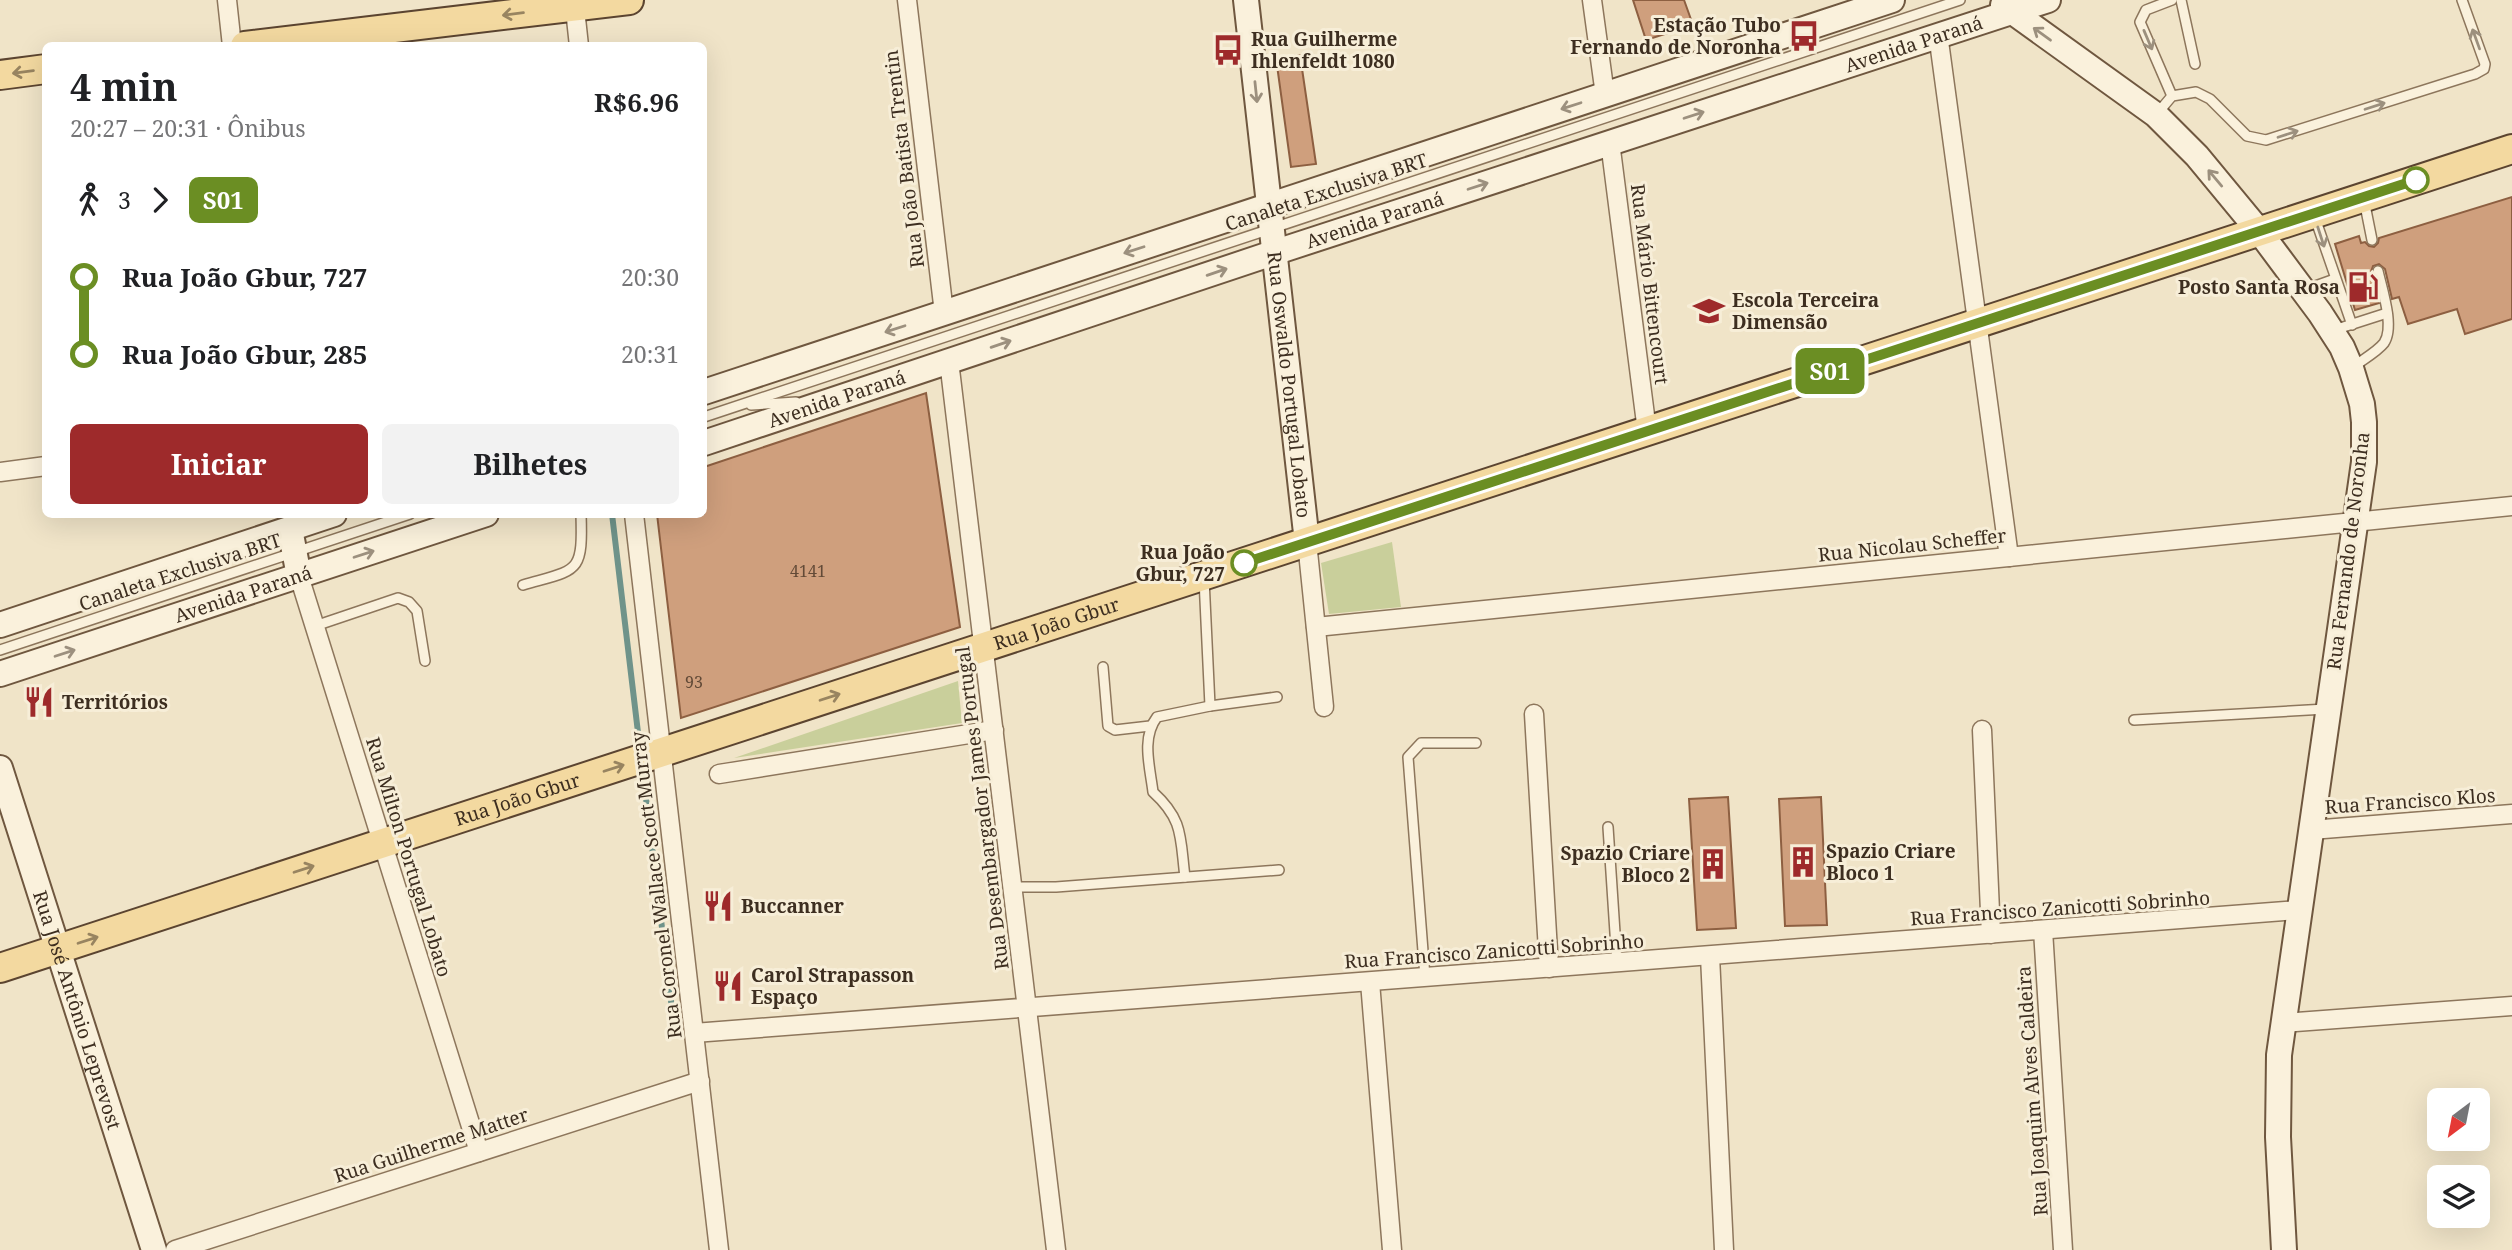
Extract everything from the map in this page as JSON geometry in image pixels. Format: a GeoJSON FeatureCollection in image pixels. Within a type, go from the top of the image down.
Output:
{"type":"FeatureCollection","features":[{"type":"Feature","properties":{"kind":"main road"},"geometry":{"type":"LineString","coordinates":[[276,42],[574,3],[629,0]]}},
{"type":"Feature","properties":{"kind":"main road"},"geometry":{"type":"LineString","coordinates":[[0,75],[42,70]]}},
{"type":"Feature","properties":{"kind":"main road","name":"Rua João Gbur"},"geometry":{"type":"LineString","coordinates":[[0,968],[2512,149]]}},
{"type":"Feature","properties":{"kind":"street"},"geometry":{"type":"LineString","coordinates":[[227,0],[232,42]]}},
{"type":"Feature","properties":{"kind":"street","name":"Rua João Batista Trentin"},"geometry":{"type":"LineString","coordinates":[[907,0],[944,313]]}},
{"type":"Feature","properties":{"kind":"street","name":"Rua Oswaldo Portugal Lobato"},"geometry":{"type":"LineString","coordinates":[[1246,0],[1324,707]]}},
{"type":"Feature","properties":{"kind":"street"},"geometry":{"type":"LineString","coordinates":[[1592,0],[1605,95]]}},
{"type":"Feature","properties":{"kind":"street","name":"Avenida Paraná"},"geometry":{"type":"LineString","coordinates":[[707,442],[950,361],[1605,95],[1892,0]]}},
{"type":"Feature","properties":{"kind":"street","name":"Avenida Paraná"},"geometry":{"type":"LineString","coordinates":[[707,391],[944,313],[1610,142],[1938,34],[2004,6],[2048,0]]}},
{"type":"Feature","properties":{"kind":"street"},"geometry":{"type":"LineString","coordinates":[[574,3],[579,42]]}},
{"type":"Feature","properties":{"kind":"street","name":"Rua Fernando de Noronha"},"geometry":{"type":"LineString","coordinates":[[2004,6],[2164,106],[2197,156],[2304,290],[2342,328],[2362,404],[2365,442],[2356,522],[2282,1023],[2277,1096],[2284,1250]]}},
{"type":"Feature","properties":{"kind":"street"},"geometry":{"type":"LineString","coordinates":[[1938,34],[2009,557]]}},
{"type":"Feature","properties":{"kind":"street","name":"Rua Mário Bittencourt"},"geometry":{"type":"LineString","coordinates":[[1610,142],[1647,431]]}},
{"type":"Feature","properties":{"kind":"street","name":"Rua Desembargador James Portugal"},"geometry":{"type":"LineString","coordinates":[[950,361],[1056,1250]]}},
{"type":"Feature","properties":{"kind":"street"},"geometry":{"type":"LineString","coordinates":[[0,472],[42,467]]}},
{"type":"Feature","properties":{"kind":"street","name":"Rua Nicolau Scheffer"},"geometry":{"type":"LineString","coordinates":[[1316,627],[2512,506]]}},
{"type":"Feature","properties":{"kind":"street","name":"Avenida Paraná"},"geometry":{"type":"LineString","coordinates":[[0,674],[293,543],[328,518]]}},
{"type":"Feature","properties":{"kind":"street","name":"Avenida Paraná"},"geometry":{"type":"LineString","coordinates":[[0,625],[293,543],[459,518]]}},
{"type":"Feature","properties":{"kind":"street","name":"Rua Coronel Wallace Scott Murray"},"geometry":{"type":"LineString","coordinates":[[634,518],[719,1250]]}},
{"type":"Feature","properties":{"kind":"street","name":"Rua Milton Portugal Lobato"},"geometry":{"type":"LineString","coordinates":[[293,543],[315,626],[479,1152]]}},
{"type":"Feature","properties":{"kind":"street"},"geometry":{"type":"LineString","coordinates":[[1534,715],[1549,968]]}},
{"type":"Feature","properties":{"kind":"street"},"geometry":{"type":"LineString","coordinates":[[719,774],[993,730]]}},
{"type":"Feature","properties":{"kind":"street"},"geometry":{"type":"LineString","coordinates":[[1982,730],[1991,934]]}},
{"type":"Feature","properties":{"kind":"street","name":"Rua José Antônio Leprevost"},"geometry":{"type":"LineString","coordinates":[[0,768],[155,1250]]}},
{"type":"Feature","properties":{"kind":"street","name":"Rua Francisco Klos"},"geometry":{"type":"LineString","coordinates":[[2311,830],[2512,814]]}},
{"type":"Feature","properties":{"kind":"street","name":"Rua Francisco Zanicotti Sobrinho"},"geometry":{"type":"LineString","coordinates":[[694,1033],[2298,911]]}},
{"type":"Feature","properties":{"kind":"street","name":"Rua Joaquim Alves Caldeira"},"geometry":{"type":"LineString","coordinates":[[2043,930],[2063,1250]]}},
{"type":"Feature","properties":{"kind":"street"},"geometry":{"type":"LineString","coordinates":[[1710,956],[1724,1250]]}},
{"type":"Feature","properties":{"kind":"street"},"geometry":{"type":"LineString","coordinates":[[1370,982],[1392,1250]]}},
{"type":"Feature","properties":{"kind":"street"},"geometry":{"type":"LineString","coordinates":[[2282,1023],[2512,1006]]}},
{"type":"Feature","properties":{"kind":"street","name":"Rua Guilherme Matter"},"geometry":{"type":"LineString","coordinates":[[175,1250],[700,1081]]}},
{"type":"Feature","properties":{"kind":"lane","name":"Canaleta Exclusiva BRT"},"geometry":{"type":"LineString","coordinates":[[707,416],[1960,0]]}},
{"type":"Feature","properties":{"kind":"lane"},"geometry":{"type":"LineString","coordinates":[[2172,0],[2146,10],[2140,22],[2164,106],[2196,92],[2210,99],[2247,136],[2266,141],[2484,69],[2485,64],[2462,0]]}},
{"type":"Feature","properties":{"kind":"lane"},"geometry":{"type":"LineString","coordinates":[[2181,0],[2195,64]]}},
{"type":"Feature","properties":{"kind":"lane"},"geometry":{"type":"LineString","coordinates":[[2363,197],[2372,240]]}},
{"type":"Feature","properties":{"kind":"lane"},"geometry":{"type":"LineString","coordinates":[[2313,214],[2335,279],[2342,328],[2387,313]]}},
{"type":"Feature","properties":{"kind":"lane"},"geometry":{"type":"LineString","coordinates":[[2328,260],[2338,256]]}},
{"type":"Feature","properties":{"kind":"lane"},"geometry":{"type":"LineString","coordinates":[[2351,368],[2383,344],[2388,333],[2387,313],[2378,271]]}},
{"type":"Feature","properties":{"kind":"lane"},"geometry":{"type":"LineString","coordinates":[[2304,290],[2335,279]]}},
{"type":"Feature","properties":{"kind":"lane"},"geometry":{"type":"LineString","coordinates":[[739,405],[837,399]]}},
{"type":"Feature","properties":{"kind":"lane","name":"Canaleta Exclusiva BRT"},"geometry":{"type":"LineString","coordinates":[[0,650],[293,543],[394,518]]}},
{"type":"Feature","properties":{"kind":"lane"},"geometry":{"type":"LineString","coordinates":[[523,585],[568,572],[577,564],[582,551],[581,518]]}},
{"type":"Feature","properties":{"kind":"lane"},"geometry":{"type":"LineString","coordinates":[[1204,575],[1210,706]]}},
{"type":"Feature","properties":{"kind":"lane"},"geometry":{"type":"LineString","coordinates":[[315,626],[398,598],[409,602],[417,611],[425,661]]}},
{"type":"Feature","properties":{"kind":"lane"},"geometry":{"type":"LineString","coordinates":[[1103,667],[1108,726],[1115,730],[1150,726]]}},
{"type":"Feature","properties":{"kind":"lane"},"geometry":{"type":"LineString","coordinates":[[1185,877],[1179,825],[1168,805],[1153,792],[1147,741],[1150,726],[1157,717],[1210,706],[1277,697]]}},
{"type":"Feature","properties":{"kind":"lane"},"geometry":{"type":"LineString","coordinates":[[2134,720],[2328,709]]}},
{"type":"Feature","properties":{"kind":"lane"},"geometry":{"type":"LineString","coordinates":[[1424,977],[1408,757],[1421,743],[1476,743]]}},
{"type":"Feature","properties":{"kind":"lane"},"geometry":{"type":"LineString","coordinates":[[1608,827],[1616,962]]}},
{"type":"Feature","properties":{"kind":"lane"},"geometry":{"type":"LineString","coordinates":[[1013,887],[1056,887],[1279,870]]}},
{"type":"Feature","properties":{"kind":"green space"},"geometry":{"type":"Polygon","coordinates":[[[1392,542],[1401,607],[1329,614],[1321,563],[1392,542]]]}},
{"type":"Feature","properties":{"kind":"green space"},"geometry":{"type":"Polygon","coordinates":[[[958,681],[962,723],[734,758],[958,681]]]}},
{"type":"Feature","properties":{"kind":"building"},"geometry":{"type":"Polygon","coordinates":[[[1633,0],[1684,0],[1693,25],[1646,40],[1633,0]]]}},
{"type":"Feature","properties":{"kind":"building"},"geometry":{"type":"Polygon","coordinates":[[[1300,55],[1316,164],[1291,167],[1276,58],[1300,55]]]}},
{"type":"Feature","properties":{"kind":"building"},"geometry":{"type":"Polygon","coordinates":[[[2512,197],[2512,319],[2465,334],[2457,309],[2408,324],[2399,297],[2392,299],[2385,269],[2379,264],[2373,266],[2371,272],[2379,303],[2355,310],[2335,244],[2359,236],[2361,243],[2365,242],[2374,247],[2379,238],[2512,197]]]}},
{"type":"Feature","properties":{"kind":"building"},"geometry":{"type":"Polygon","coordinates":[[[926,393],[960,627],[681,718],[657,518],[707,518],[707,466],[926,393]]]}},
{"type":"Feature","properties":{"kind":"building","name":"Spazio Criare Bloco 2"},"geometry":{"type":"Polygon","coordinates":[[[1728,797],[1736,928],[1697,930],[1689,799],[1728,797]]]}},
{"type":"Feature","properties":{"kind":"building","name":"Spazio Criare Bloco 1"},"geometry":{"type":"Polygon","coordinates":[[[1821,797],[1827,925],[1785,926],[1779,799],[1821,797]]]}},
{"type":"Feature","properties":{"kind":"waterway"},"geometry":{"type":"LineString","coordinates":[[612,518],[639,741]]}},
{"type":"Feature","properties":{"kind":"waterway"},"geometry":{"type":"LineString","coordinates":[[646,798],[673,1017]]}},
{"type":"Feature","properties":{"kind":"bus line","name":"S01"},"geometry":{"type":"LineString","coordinates":[[1244,563],[2416,180]]}},
{"type":"Feature","properties":{"kind":"place","name":"Estação Tubo Fernando de Noronha"},"geometry":{"type":"Point","coordinates":[1804,36]}},
{"type":"Feature","properties":{"kind":"place","name":"Rua Guilherme Ihlenfeldt 1080"},"geometry":{"type":"Point","coordinates":[1228,50]}},
{"type":"Feature","properties":{"kind":"place","name":"Posto Santa Rosa"},"geometry":{"type":"Point","coordinates":[2363,287]}},
{"type":"Feature","properties":{"kind":"place","name":"Escola Terceira Dimensão"},"geometry":{"type":"Point","coordinates":[1709,311]}},
{"type":"Feature","properties":{"kind":"place","name":"Rua João Gbur, 727"},"geometry":{"type":"Point","coordinates":[1244,563]}},
{"type":"Feature","properties":{"kind":"place","name":"Territórios"},"geometry":{"type":"Point","coordinates":[39,702]}},
{"type":"Feature","properties":{"kind":"place","name":"Spazio Criare Bloco 1"},"geometry":{"type":"Point","coordinates":[1803,862]}},
{"type":"Feature","properties":{"kind":"place","name":"Spazio Criare Bloco 2"},"geometry":{"type":"Point","coordinates":[1713,864]}},
{"type":"Feature","properties":{"kind":"place","name":"Buccanner"},"geometry":{"type":"Point","coordinates":[718,906]}},
{"type":"Feature","properties":{"kind":"place","name":"Carol Strapasson Espaço"},"geometry":{"type":"Point","coordinates":[728,986]}}]}
